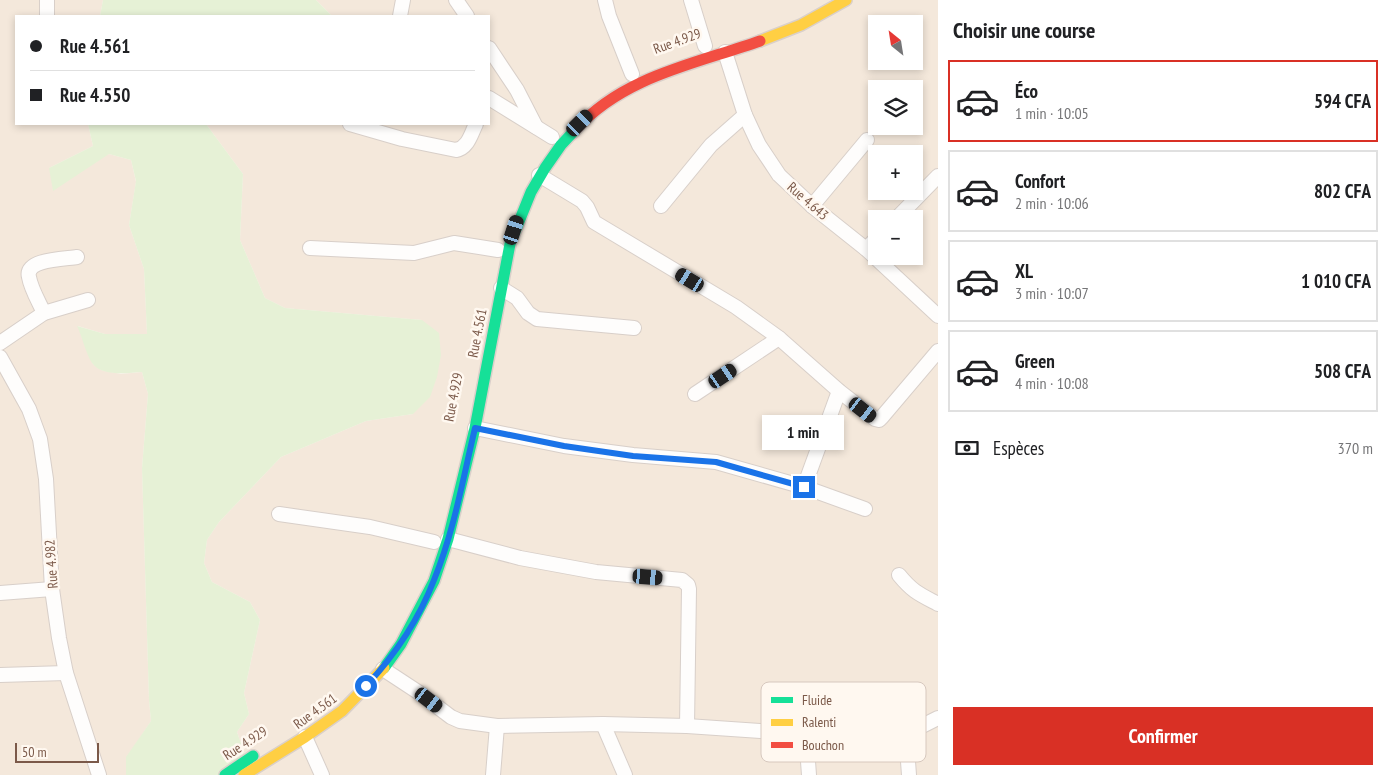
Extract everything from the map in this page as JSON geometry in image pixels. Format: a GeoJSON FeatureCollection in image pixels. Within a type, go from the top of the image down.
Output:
{"type":"FeatureCollection","features":[{"type":"Feature","properties":{"kind":"main road"},"geometry":{"type":"LineString","coordinates":[[799,13],[826,0]]}},
{"type":"Feature","properties":{"kind":"main road","name":"Rue 4.561"},"geometry":{"type":"LineString","coordinates":[[244,775],[304,731],[342,711],[383,669],[400,644],[430,588],[438,541],[475,428],[496,288],[518,218],[539,174],[573,130],[605,103],[706,49],[780,34],[846,0]]}},
{"type":"Feature","properties":{"kind":"main road"},"geometry":{"type":"LineString","coordinates":[[766,27],[782,20]]}},
{"type":"Feature","properties":{"kind":"main road","name":"Rue 4.929"},"geometry":{"type":"LineString","coordinates":[[588,103],[600,93],[632,74],[706,49]]}},
{"type":"Feature","properties":{"kind":"main road"},"geometry":{"type":"LineString","coordinates":[[543,148],[555,134]]}},
{"type":"Feature","properties":{"kind":"main road"},"geometry":{"type":"LineString","coordinates":[[496,288],[498,250],[506,222]]}},
{"type":"Feature","properties":{"kind":"main road","name":"Rue 4.929"},"geometry":{"type":"LineString","coordinates":[[442,516],[461,435]]}},
{"type":"Feature","properties":{"kind":"main road"},"geometry":{"type":"LineString","coordinates":[[401,619],[413,596]]}},
{"type":"Feature","properties":{"kind":"main road"},"geometry":{"type":"LineString","coordinates":[[304,731],[319,714],[334,702],[368,668]]}},
{"type":"Feature","properties":{"kind":"main road","name":"Rue 4.929"},"geometry":{"type":"LineString","coordinates":[[225,775],[261,750]]}},
{"type":"Feature","properties":{"kind":"street"},"geometry":{"type":"LineString","coordinates":[[47,0],[47,15]]}},
{"type":"Feature","properties":{"kind":"street"},"geometry":{"type":"LineString","coordinates":[[400,15],[403,0]]}},
{"type":"Feature","properties":{"kind":"street"},"geometry":{"type":"LineString","coordinates":[[456,0],[466,15]]}},
{"type":"Feature","properties":{"kind":"street"},"geometry":{"type":"LineString","coordinates":[[605,0],[632,74]]}},
{"type":"Feature","properties":{"kind":"street","name":"Rue 4.643"},"geometry":{"type":"LineString","coordinates":[[690,0],[706,49],[759,145],[779,175],[812,206],[868,242]]}},
{"type":"Feature","properties":{"kind":"street"},"geometry":{"type":"LineString","coordinates":[[490,50],[517,90],[536,127]]}},
{"type":"Feature","properties":{"kind":"street"},"geometry":{"type":"LineString","coordinates":[[490,99],[536,127],[555,134]]}},
{"type":"Feature","properties":{"kind":"street"},"geometry":{"type":"LineString","coordinates":[[661,206],[700,157],[744,115]]}},
{"type":"Feature","properties":{"kind":"street"},"geometry":{"type":"LineString","coordinates":[[353,125],[402,139],[456,150],[466,146],[476,125]]}},
{"type":"Feature","properties":{"kind":"street"},"geometry":{"type":"LineString","coordinates":[[812,206],[867,140]]}},
{"type":"Feature","properties":{"kind":"street"},"geometry":{"type":"LineString","coordinates":[[539,174],[582,201],[587,206],[594,222],[736,307],[779,338],[839,391],[875,419],[879,420],[938,352]]}},
{"type":"Feature","properties":{"kind":"street"},"geometry":{"type":"LineString","coordinates":[[905,210],[938,176]]}},
{"type":"Feature","properties":{"kind":"street"},"geometry":{"type":"LineString","coordinates":[[310,248],[414,253],[454,243],[498,250]]}},
{"type":"Feature","properties":{"kind":"street"},"geometry":{"type":"LineString","coordinates":[[44,314],[28,275],[30,268],[36,263],[77,258]]}},
{"type":"Feature","properties":{"kind":"street","name":"Rue 4.643"},"geometry":{"type":"LineString","coordinates":[[891,265],[938,316]]}},
{"type":"Feature","properties":{"kind":"street"},"geometry":{"type":"LineString","coordinates":[[496,288],[517,298],[528,313],[537,319],[634,328]]}},
{"type":"Feature","properties":{"kind":"street"},"geometry":{"type":"LineString","coordinates":[[0,343],[44,314],[88,300]]}},
{"type":"Feature","properties":{"kind":"street"},"geometry":{"type":"LineString","coordinates":[[694,394],[779,338]]}},
{"type":"Feature","properties":{"kind":"street","name":"Rue 4.982"},"geometry":{"type":"LineString","coordinates":[[0,357],[29,410],[40,438],[46,480],[52,589],[59,638],[66,673],[99,775]]}},
{"type":"Feature","properties":{"kind":"street"},"geometry":{"type":"LineString","coordinates":[[804,487],[839,391]]}},
{"type":"Feature","properties":{"kind":"street"},"geometry":{"type":"LineString","coordinates":[[475,428],[564,446],[633,456],[716,462],[804,487],[865,509]]}},
{"type":"Feature","properties":{"kind":"street"},"geometry":{"type":"LineString","coordinates":[[279,514],[370,527],[596,572],[682,580],[689,589],[687,726]]}},
{"type":"Feature","properties":{"kind":"street"},"geometry":{"type":"LineString","coordinates":[[899,575],[910,589],[938,604]]}},
{"type":"Feature","properties":{"kind":"street"},"geometry":{"type":"LineString","coordinates":[[0,593],[52,589]]}},
{"type":"Feature","properties":{"kind":"street"},"geometry":{"type":"LineString","coordinates":[[383,669],[451,717],[460,721],[497,726],[604,724],[687,726],[761,731]]}},
{"type":"Feature","properties":{"kind":"street"},"geometry":{"type":"LineString","coordinates":[[0,675],[66,673]]}},
{"type":"Feature","properties":{"kind":"street"},"geometry":{"type":"LineString","coordinates":[[926,724],[938,718]]}},
{"type":"Feature","properties":{"kind":"street"},"geometry":{"type":"LineString","coordinates":[[604,724],[625,775]]}},
{"type":"Feature","properties":{"kind":"street"},"geometry":{"type":"LineString","coordinates":[[493,775],[497,726]]}},
{"type":"Feature","properties":{"kind":"street"},"geometry":{"type":"LineString","coordinates":[[304,731],[322,775]]}},
{"type":"Feature","properties":{"kind":"street"},"geometry":{"type":"LineString","coordinates":[[808,762],[809,775]]}},
{"type":"Feature","properties":{"kind":"street"},"geometry":{"type":"LineString","coordinates":[[908,762],[909,775]]}},
{"type":"Feature","properties":{"kind":"shaded area"},"geometry":{"type":"Polygon","coordinates":[[[0,0],[103,0],[100,15],[15,15],[15,125],[88,125],[93,146],[49,168],[109,154],[131,160],[136,182],[129,225],[144,269],[147,334],[105,334],[78,326],[93,364],[101,370],[121,374],[142,372],[148,394],[142,468],[151,721],[127,757],[126,775],[0,775],[0,0]]]}},
{"type":"Feature","properties":{"kind":"shaded area"},"geometry":{"type":"Polygon","coordinates":[[[316,0],[938,0],[938,775],[252,775],[237,732],[249,714],[244,693],[260,620],[250,602],[212,582],[204,563],[207,540],[219,522],[281,457],[366,421],[413,414],[422,320],[285,308],[265,298],[240,240],[243,174],[207,125],[490,125],[490,15],[331,15],[316,0]]]}},
{"type":"Feature","properties":{"kind":"green space"},"geometry":{"type":"Polygon","coordinates":[[[103,0],[316,0],[331,15],[100,15],[103,0]]]}},
{"type":"Feature","properties":{"kind":"green space"},"geometry":{"type":"Polygon","coordinates":[[[88,125],[207,125],[243,174],[240,240],[265,298],[285,308],[422,320],[439,333],[441,355],[437,377],[430,397],[413,414],[366,421],[281,457],[219,522],[207,540],[204,563],[212,582],[250,602],[260,620],[244,693],[249,714],[237,732],[252,775],[126,775],[126,757],[151,721],[142,468],[148,394],[142,372],[116,373],[96,367],[90,359],[77,326],[105,334],[147,334],[144,269],[129,225],[136,181],[131,160],[109,154],[53,191],[49,168],[93,146],[88,125]]]}},
{"type":"Feature","properties":{"kind":"traffic: fast"},"geometry":{"type":"LineString","coordinates":[[384,668],[401,644],[434,581],[448,539],[475,428],[510,244],[531,192],[561,145],[576,129]]}},
{"type":"Feature","properties":{"kind":"traffic: fast"},"geometry":{"type":"LineString","coordinates":[[225,775],[253,756]]}},
{"type":"Feature","properties":{"kind":"traffic: slow"},"geometry":{"type":"LineString","coordinates":[[760,41],[801,25],[846,0]]}},
{"type":"Feature","properties":{"kind":"traffic: slow"},"geometry":{"type":"LineString","coordinates":[[244,775],[305,737],[342,711],[384,668]]}},
{"type":"Feature","properties":{"kind":"traffic: jam"},"geometry":{"type":"LineString","coordinates":[[576,129],[595,111],[616,96],[638,84],[686,65],[760,41]]}},
{"type":"Feature","properties":{"kind":"route"},"geometry":{"type":"LineString","coordinates":[[366,686],[383,669],[400,644],[434,581],[458,502],[475,428],[564,446],[633,456],[716,462],[804,487]]}}]}
